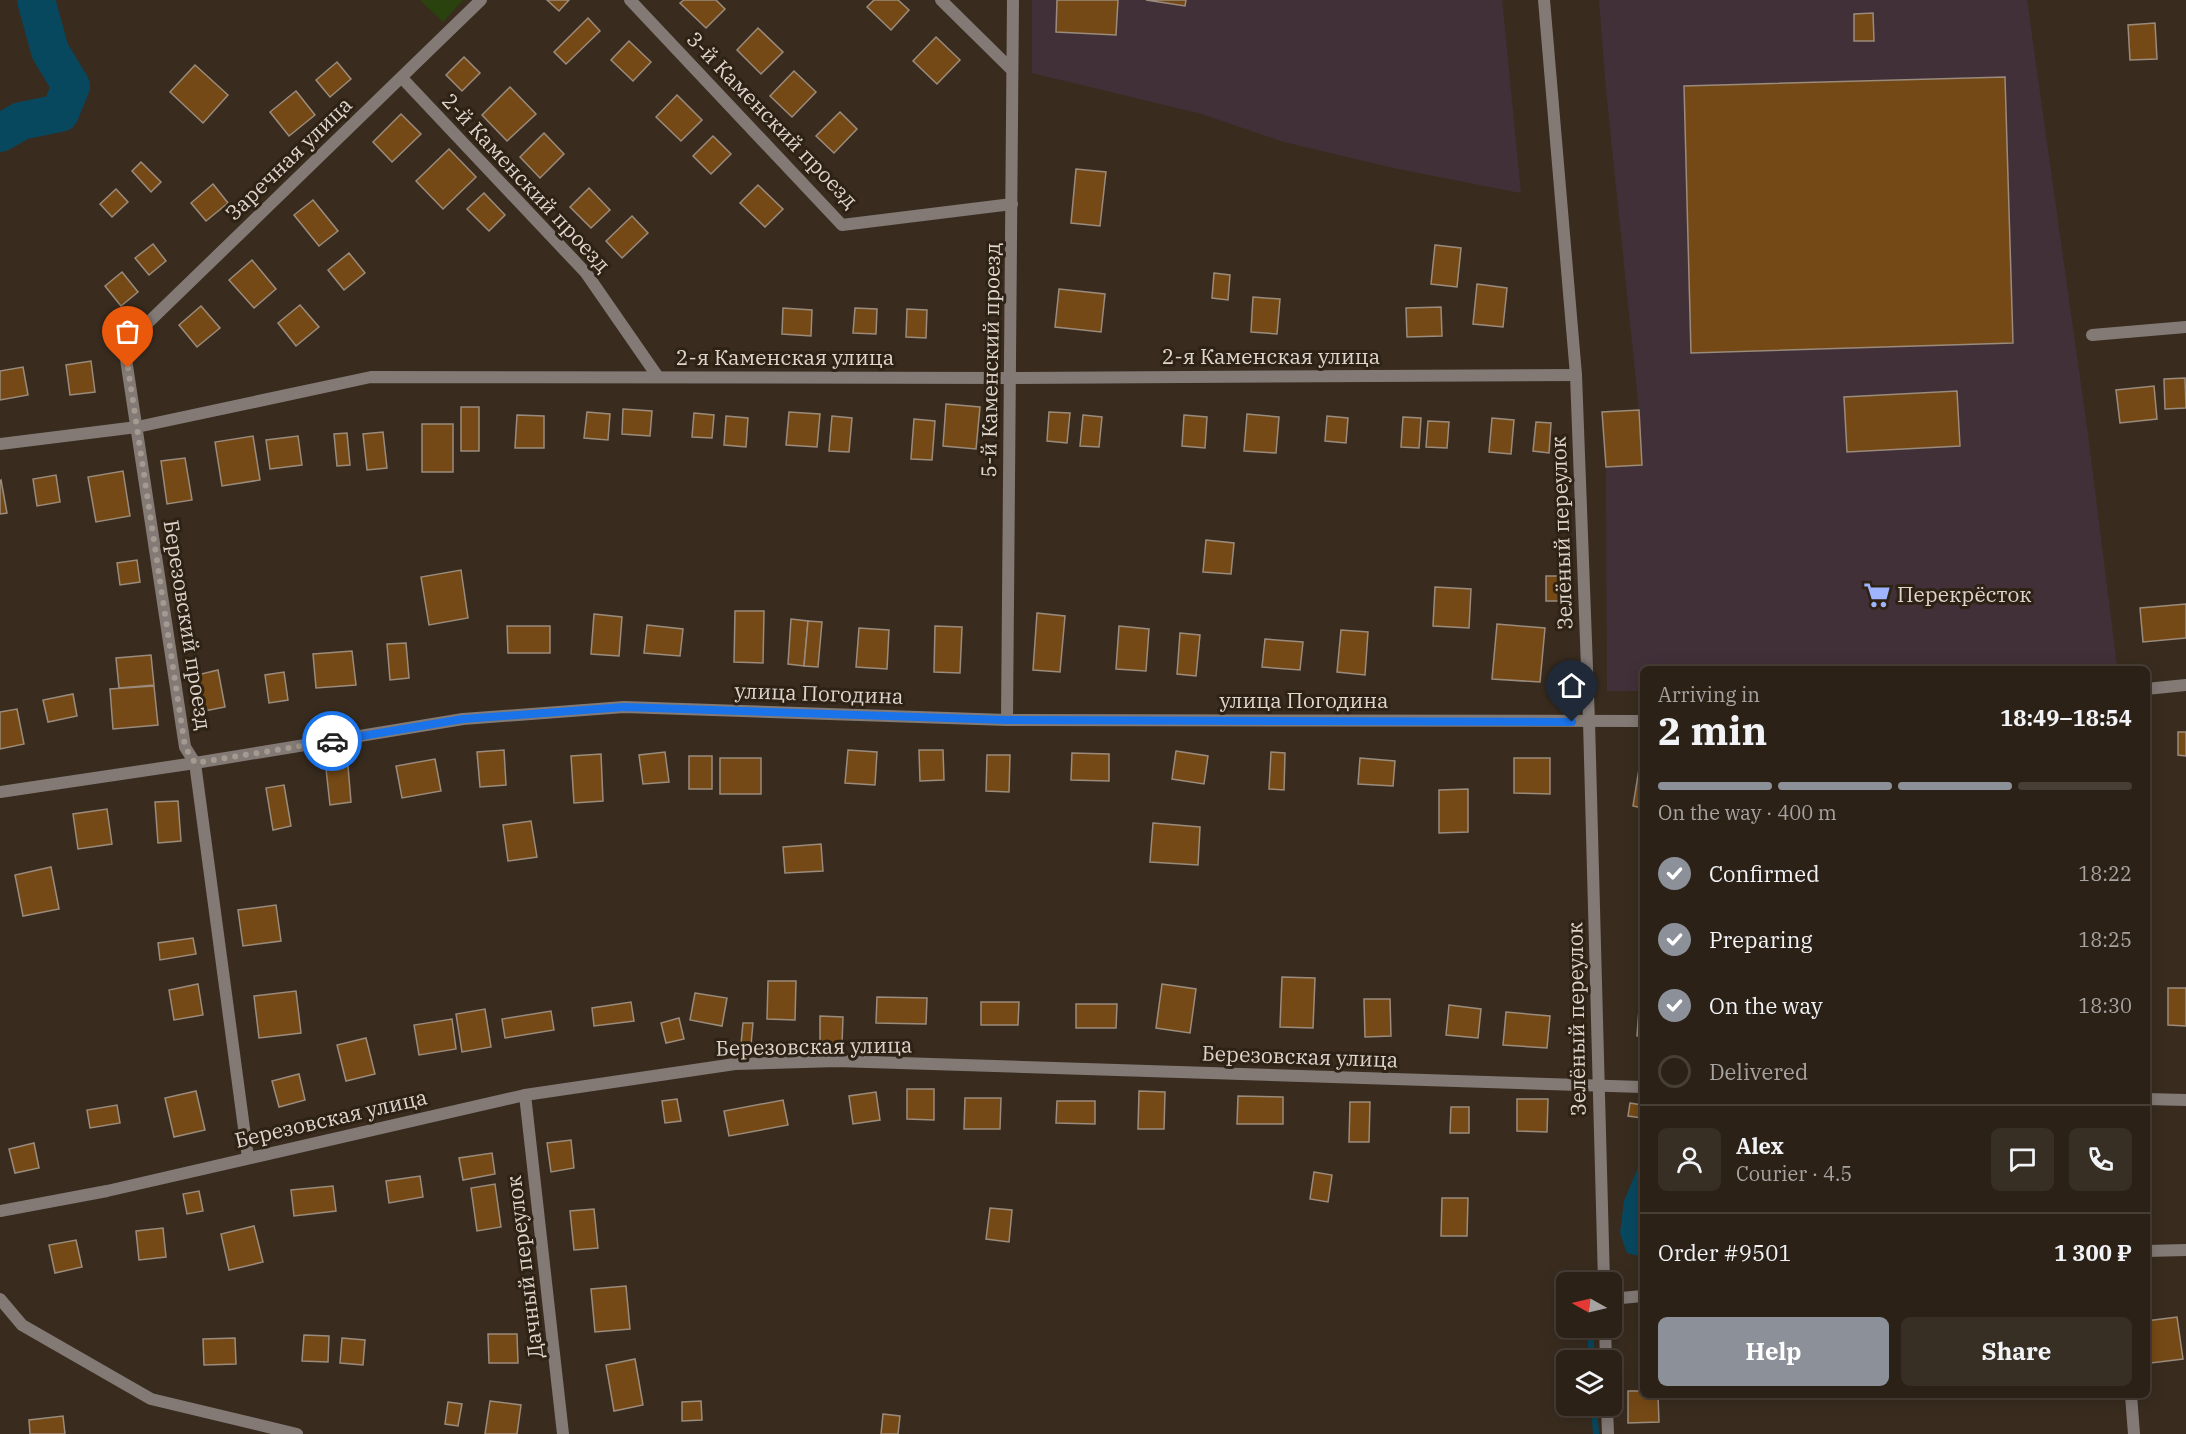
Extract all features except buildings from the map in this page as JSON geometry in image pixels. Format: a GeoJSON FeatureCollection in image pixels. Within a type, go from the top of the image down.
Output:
{"type":"FeatureCollection","features":[{"type":"Feature","properties":{"kind":"street","name":"Заречная улица"},"geometry":{"type":"LineString","coordinates":[[124,346],[481,0]]}},
{"type":"Feature","properties":{"kind":"street","name":"3-й Каменский проезд"},"geometry":{"type":"LineString","coordinates":[[630,0],[842,225],[1012,204]]}},
{"type":"Feature","properties":{"kind":"street"},"geometry":{"type":"LineString","coordinates":[[941,0],[1012,70]]}},
{"type":"Feature","properties":{"kind":"street","name":"5-й Каменский проезд"},"geometry":{"type":"LineString","coordinates":[[1006,720],[1013,0]]}},
{"type":"Feature","properties":{"kind":"street","name":"Зелёный переулок"},"geometry":{"type":"LineString","coordinates":[[1544,0],[1576,375],[1589,722],[1604,1272]]}},
{"type":"Feature","properties":{"kind":"street","name":"2-й Каменский проезд"},"geometry":{"type":"LineString","coordinates":[[402,78],[586,273],[658,377]]}},
{"type":"Feature","properties":{"kind":"street"},"geometry":{"type":"LineString","coordinates":[[2092,335],[2186,327]]}},
{"type":"Feature","properties":{"kind":"street","name":"Березовский проезд"},"geometry":{"type":"LineString","coordinates":[[124,346],[185,747],[195,763],[248,1158]]}},
{"type":"Feature","properties":{"kind":"street","name":"2-я Каменская улица"},"geometry":{"type":"LineString","coordinates":[[0,444],[137,426],[371,377],[1011,378],[1576,375]]}},
{"type":"Feature","properties":{"kind":"street"},"geometry":{"type":"LineString","coordinates":[[2150,689],[2186,685]]}},
{"type":"Feature","properties":{"kind":"street","name":"улица Погодина"},"geometry":{"type":"LineString","coordinates":[[0,792],[463,719],[624,707],[1006,720],[1640,721]]}},
{"type":"Feature","properties":{"kind":"street","name":"Березовская улица"},"geometry":{"type":"LineString","coordinates":[[0,1211],[107,1191],[525,1095],[735,1064],[837,1061],[1640,1088]]}},
{"type":"Feature","properties":{"kind":"street","name":"Дачный переулок"},"geometry":{"type":"LineString","coordinates":[[525,1095],[563,1434]]}},
{"type":"Feature","properties":{"kind":"street"},"geometry":{"type":"LineString","coordinates":[[2150,1099],[2186,1100]]}},
{"type":"Feature","properties":{"kind":"street"},"geometry":{"type":"LineString","coordinates":[[2150,1251],[2186,1250]]}},
{"type":"Feature","properties":{"kind":"street"},"geometry":{"type":"LineString","coordinates":[[1622,1298],[1640,1296]]}},
{"type":"Feature","properties":{"kind":"street"},"geometry":{"type":"LineString","coordinates":[[0,1299],[22,1325],[151,1399],[297,1434]]}},
{"type":"Feature","properties":{"kind":"street"},"geometry":{"type":"LineString","coordinates":[[2131,1398],[2134,1434]]}},
{"type":"Feature","properties":{"kind":"street"},"geometry":{"type":"LineString","coordinates":[[1607,1416],[1608,1434]]}},
{"type":"Feature","properties":{"kind":"shaded area"},"geometry":{"type":"Polygon","coordinates":[[[1032,0],[1502,0],[1521,193],[1398,169],[1284,142],[1202,114],[1032,73],[1032,0]]]}},
{"type":"Feature","properties":{"kind":"shaded area"},"geometry":{"type":"Polygon","coordinates":[[[1599,0],[2027,0],[2088,435],[2117,666],[1640,666],[1640,691],[1607,691],[1606,467],[1642,465],[1639,410],[1599,0]]]}},
{"type":"Feature","properties":{"kind":"green space"},"geometry":{"type":"Polygon","coordinates":[[[422,0],[463,0],[443,22],[422,0]]]}},
{"type":"Feature","properties":{"kind":"water"},"geometry":{"type":"Polygon","coordinates":[[[1639,1165],[1640,1256],[1627,1253],[1620,1233],[1624,1201],[1639,1165]]]}},
{"type":"Feature","properties":{"kind":"waterway"},"geometry":{"type":"LineString","coordinates":[[0,133],[21,121],[60,113],[71,86],[50,51],[36,0]]}},
{"type":"Feature","properties":{"kind":"waterway"},"geometry":{"type":"LineString","coordinates":[[1591,1338],[1591,1350]]}},
{"type":"Feature","properties":{"kind":"waterway"},"geometry":{"type":"LineString","coordinates":[[1595,1416],[1596,1434]]}},
{"type":"Feature","properties":{"kind":"way so far"},"geometry":{"type":"LineString","coordinates":[[128,368],[185,747],[195,763],[332,741]]}},
{"type":"Feature","properties":{"kind":"place","name":"Перекрёсток"},"geometry":{"type":"Point","coordinates":[1877,595]}},
{"type":"Feature","properties":{"kind":"route"},"geometry":{"type":"LineString","coordinates":[[332,741],[463,719],[624,707],[1006,720],[1572,722]]}}]}
